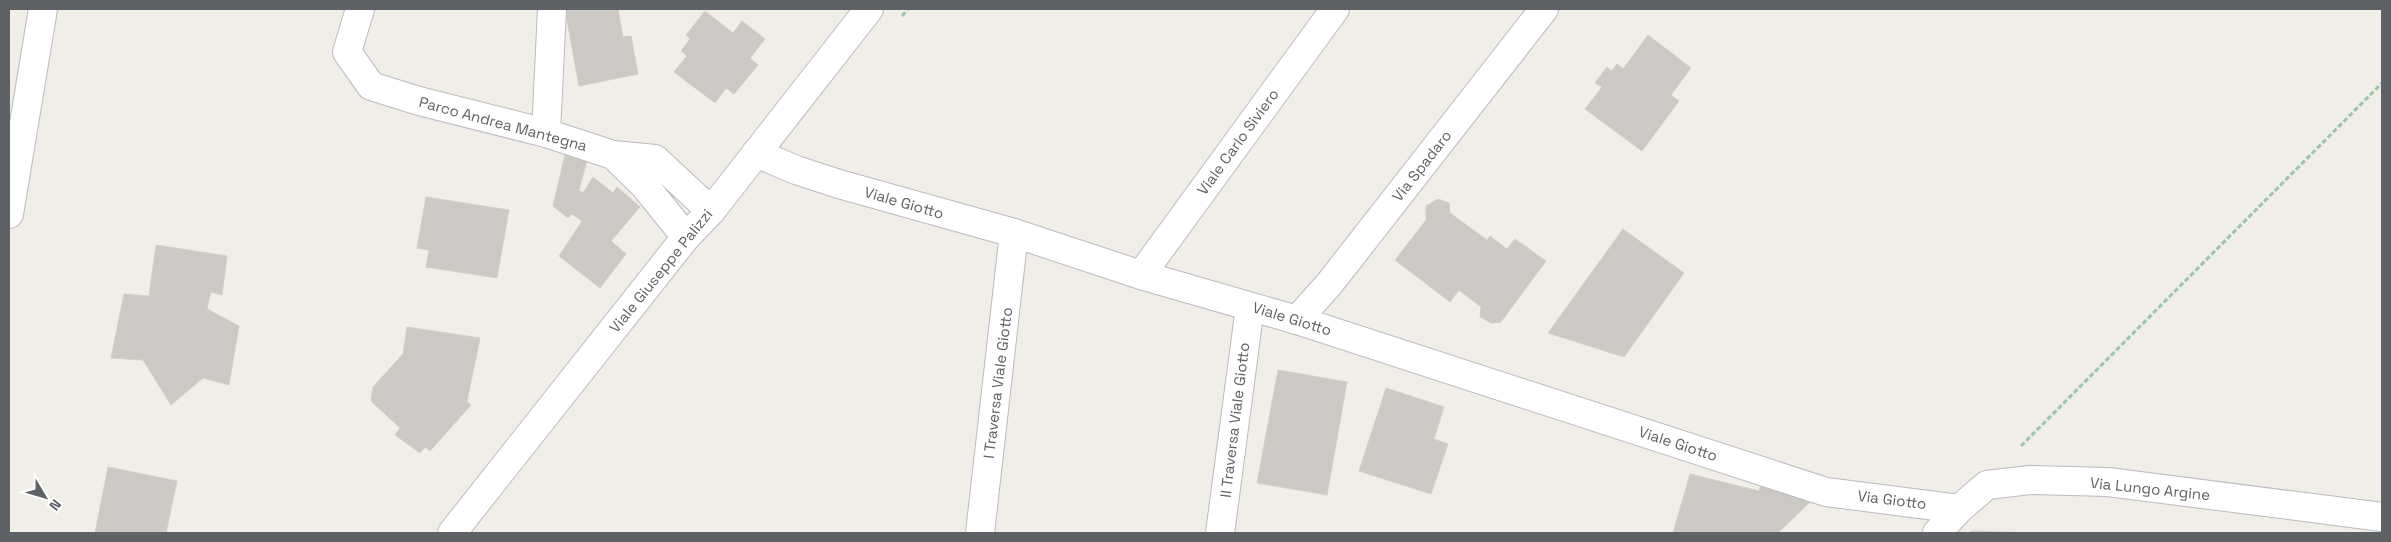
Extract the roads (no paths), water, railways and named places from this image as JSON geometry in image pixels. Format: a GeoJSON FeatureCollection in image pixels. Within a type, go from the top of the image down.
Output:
{"type":"FeatureCollection","features":[{"type":"Feature","properties":{"kind":"street"},"geometry":{"type":"LineString","coordinates":[[9,214],[43,9]]}},
{"type":"Feature","properties":{"kind":"street","name":"Parco Andrea Mantegna"},"geometry":{"type":"LineString","coordinates":[[360,9],[347,52],[372,86],[419,101],[546,133],[613,155],[653,195],[686,237]]}},
{"type":"Feature","properties":{"kind":"street"},"geometry":{"type":"LineString","coordinates":[[546,133],[552,9]]}},
{"type":"Feature","properties":{"kind":"street","name":"Viale Giuseppe Palizzi"},"geometry":{"type":"LineString","coordinates":[[452,533],[686,237],[711,211],[870,9]]}},
{"type":"Feature","properties":{"kind":"street","name":"Viale Carlo Siviero"},"geometry":{"type":"LineString","coordinates":[[1141,275],[1335,9]]}},
{"type":"Feature","properties":{"kind":"street","name":"Via Spadaro"},"geometry":{"type":"LineString","coordinates":[[1297,320],[1330,284],[1544,9]]}},
{"type":"Feature","properties":{"kind":"street","name":"Viale Giotto"},"geometry":{"type":"LineString","coordinates":[[756,153],[796,170],[839,184],[1014,233],[1141,275],[1297,320],[1826,492]]}},
{"type":"Feature","properties":{"kind":"street"},"geometry":{"type":"LineString","coordinates":[[613,155],[656,159],[711,211]]}},
{"type":"Feature","properties":{"kind":"street","name":"I Traversa Viale Giotto"},"geometry":{"type":"LineString","coordinates":[[980,533],[1014,233]]}},
{"type":"Feature","properties":{"kind":"street","name":"II Traversa Viale Giotto"},"geometry":{"type":"LineString","coordinates":[[1220,533],[1250,307]]}},
{"type":"Feature","properties":{"kind":"street","name":"Via Lungo Argine"},"geometry":{"type":"LineString","coordinates":[[1959,508],[1987,485],[2030,480],[2108,482],[2382,518]]}},
{"type":"Feature","properties":{"kind":"street","name":"Via Giotto"},"geometry":{"type":"LineString","coordinates":[[1826,492],[1959,508]]}},
{"type":"Feature","properties":{"kind":"street"},"geometry":{"type":"LineString","coordinates":[[1938,533],[1959,508]]}}]}
